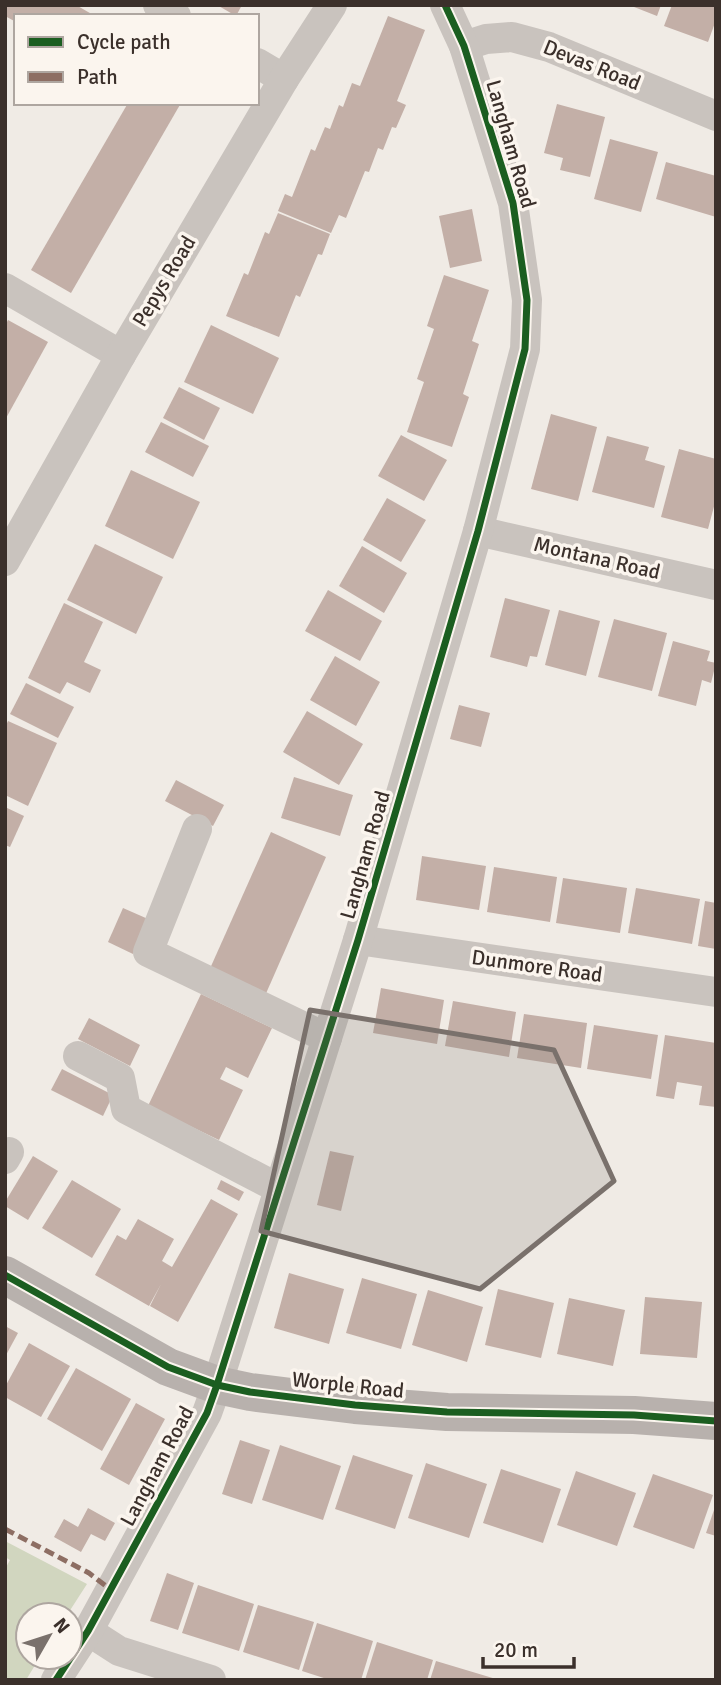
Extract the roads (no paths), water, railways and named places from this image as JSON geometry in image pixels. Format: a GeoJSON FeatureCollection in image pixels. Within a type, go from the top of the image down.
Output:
{"type":"FeatureCollection","features":[{"type":"Feature","properties":{"kind":"main road","name":"Worple Road"},"geometry":{"type":"LineString","coordinates":[[5,1275],[168,1367],[217,1385],[250,1392],[421,1410],[634,1415],[716,1421]]}},
{"type":"Feature","properties":{"kind":"street","name":"Pepys Road"},"geometry":{"type":"LineString","coordinates":[[5,561],[121,355],[284,79],[332,5]]}},
{"type":"Feature","properties":{"kind":"street","name":"Langham Road"},"geometry":{"type":"LineString","coordinates":[[56,1680],[88,1631],[207,1413],[217,1385],[358,940],[478,531],[525,349],[527,300],[513,203],[464,46],[445,5]]}},
{"type":"Feature","properties":{"kind":"street","name":"Devas Road"},"geometry":{"type":"LineString","coordinates":[[464,46],[486,39],[512,37],[549,47],[716,116]]}},
{"type":"Feature","properties":{"kind":"street"},"geometry":{"type":"LineString","coordinates":[[259,64],[284,79]]}},
{"type":"Feature","properties":{"kind":"street"},"geometry":{"type":"LineString","coordinates":[[5,288],[121,355]]}},
{"type":"Feature","properties":{"kind":"street","name":"Montana Road"},"geometry":{"type":"LineString","coordinates":[[478,531],[716,585]]}},
{"type":"Feature","properties":{"kind":"street"},"geometry":{"type":"LineString","coordinates":[[197,829],[148,952],[327,1038]]}},
{"type":"Feature","properties":{"kind":"street","name":"Dunmore Road"},"geometry":{"type":"LineString","coordinates":[[358,940],[716,992]]}},
{"type":"Feature","properties":{"kind":"street"},"geometry":{"type":"LineString","coordinates":[[78,1056],[121,1078],[126,1108],[278,1188]]}},
{"type":"Feature","properties":{"kind":"street"},"geometry":{"type":"LineString","coordinates":[[88,1631],[120,1651],[211,1680]]}}]}
